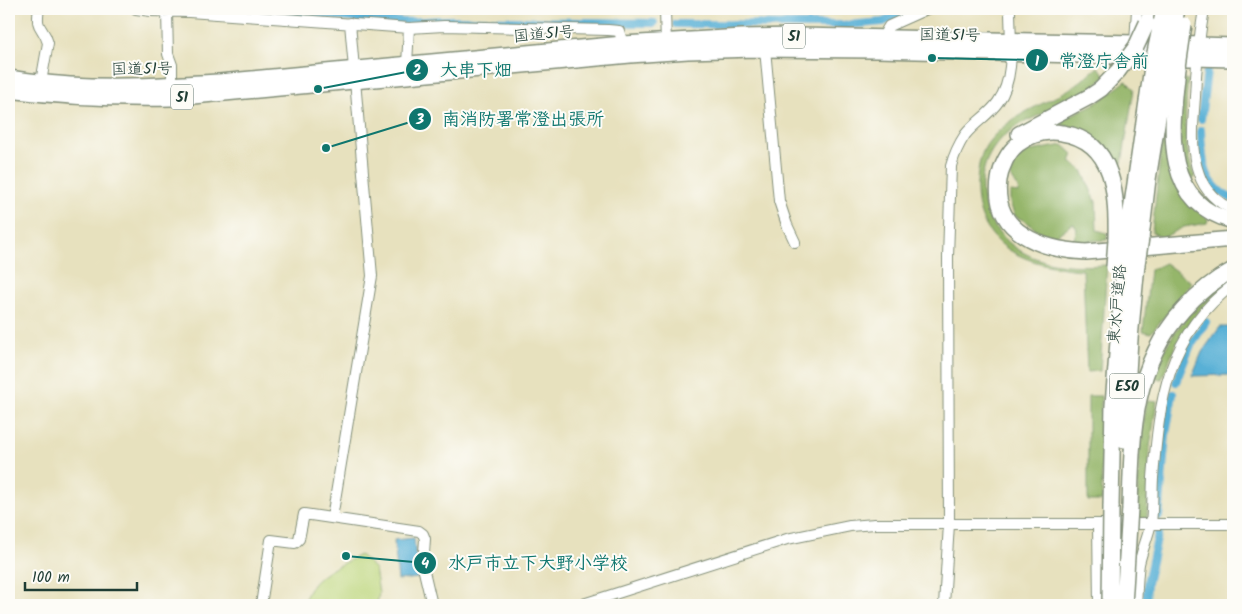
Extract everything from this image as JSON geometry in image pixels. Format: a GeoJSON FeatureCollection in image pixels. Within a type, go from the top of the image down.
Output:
{"type":"FeatureCollection","features":[{"type":"Feature","properties":{"kind":"highway"},"geometry":{"type":"LineString","coordinates":[[1153,9],[1136,47],[1118,71],[1101,89],[1026,129],[1007,144],[996,160],[990,186],[997,219],[1005,230],[1024,245],[1052,257],[1106,258],[1233,246]]}},
{"type":"Feature","properties":{"kind":"highway","name":"東水戸道路"},"geometry":{"type":"LineString","coordinates":[[1164,9],[1166,68]]}},
{"type":"Feature","properties":{"kind":"highway","name":"東水戸道路"},"geometry":{"type":"LineString","coordinates":[[1121,508],[1109,405],[1128,239],[1148,179],[1177,9]]}},
{"type":"Feature","properties":{"kind":"highway"},"geometry":{"type":"LineString","coordinates":[[1186,9],[1166,68],[1174,155],[1178,172],[1192,196],[1203,207],[1233,221]]}},
{"type":"Feature","properties":{"kind":"highway","name":"国道51号"},"geometry":{"type":"LineString","coordinates":[[9,78],[102,86],[172,85],[353,75],[407,64],[623,44],[666,34],[766,49],[1010,47],[1135,43],[1197,51],[1233,59]]}},
{"type":"Feature","properties":{"kind":"highway","name":"国道51号"},"geometry":{"type":"LineString","coordinates":[[9,90],[93,98],[172,98],[666,34],[885,38],[1010,47],[1197,51],[1233,46]]}},
{"type":"Feature","properties":{"kind":"highway"},"geometry":{"type":"LineString","coordinates":[[1125,265],[1128,239],[1116,210],[1112,182],[1104,162],[1092,147],[1085,141],[1068,134],[1048,132],[1028,138],[1013,149],[1006,158],[1000,173],[999,199],[1005,216],[1017,231],[1032,241],[1047,247],[1086,252],[1233,239]]}},
{"type":"Feature","properties":{"kind":"highway","name":"東水戸道路"},"geometry":{"type":"LineString","coordinates":[[1110,605],[1121,508],[1130,339],[1125,265]]}},
{"type":"Feature","properties":{"kind":"highway"},"geometry":{"type":"LineString","coordinates":[[1123,605],[1121,508],[1139,399],[1149,361],[1166,330],[1187,306],[1214,282],[1233,270]]}},
{"type":"Feature","properties":{"kind":"street"},"geometry":{"type":"LineString","coordinates":[[39,9],[37,21],[48,43],[41,82]]}},
{"type":"Feature","properties":{"kind":"street"},"geometry":{"type":"LineString","coordinates":[[136,9],[151,12],[409,28],[452,26],[608,30],[619,31],[623,44]]}},
{"type":"Feature","properties":{"kind":"street"},"geometry":{"type":"LineString","coordinates":[[664,9],[666,34]]}},
{"type":"Feature","properties":{"kind":"street"},"geometry":{"type":"LineString","coordinates":[[885,38],[889,26],[927,9]]}},
{"type":"Feature","properties":{"kind":"street"},"geometry":{"type":"LineString","coordinates":[[944,605],[949,524],[948,257],[951,166],[954,154],[966,134],[989,113],[999,101],[1006,87],[1009,73],[1010,9]]}},
{"type":"Feature","properties":{"kind":"street"},"geometry":{"type":"LineString","coordinates":[[1135,43],[1137,9]]}},
{"type":"Feature","properties":{"kind":"street"},"geometry":{"type":"LineString","coordinates":[[1204,9],[1197,51],[1193,138],[1196,164],[1199,175],[1210,193],[1218,201],[1233,209]]}},
{"type":"Feature","properties":{"kind":"street"},"geometry":{"type":"LineString","coordinates":[[167,12],[168,54],[172,65],[172,85]]}},
{"type":"Feature","properties":{"kind":"street"},"geometry":{"type":"LineString","coordinates":[[332,518],[372,282],[350,23]]}},
{"type":"Feature","properties":{"kind":"street"},"geometry":{"type":"LineString","coordinates":[[407,64],[409,28]]}},
{"type":"Feature","properties":{"kind":"street"},"geometry":{"type":"LineString","coordinates":[[766,49],[779,201],[795,242]]}},
{"type":"Feature","properties":{"kind":"street"},"geometry":{"type":"LineString","coordinates":[[1136,605],[1139,564],[1150,524],[1156,438],[1165,387],[1176,355],[1190,329],[1211,303],[1233,285]]}},
{"type":"Feature","properties":{"kind":"street"},"geometry":{"type":"LineString","coordinates":[[261,605],[271,540],[295,543],[299,539],[304,514],[419,531],[423,534],[424,539],[423,567],[432,605]]}},
{"type":"Feature","properties":{"kind":"street"},"geometry":{"type":"LineString","coordinates":[[580,605],[796,537],[850,526],[875,524],[1233,524]]}},
{"type":"Feature","properties":{"kind":"street"},"geometry":{"type":"LineString","coordinates":[[1098,524],[1100,605]]}},
{"type":"Feature","properties":{"kind":"green space"},"geometry":{"type":"Polygon","coordinates":[[[1098,67],[1106,75],[1090,89],[1059,107],[1022,124],[1002,138],[990,155],[983,172],[982,190],[985,208],[993,224],[1005,239],[1020,251],[1046,262],[1064,265],[1107,265],[1100,371],[1087,372],[1083,270],[1043,264],[1024,258],[1008,249],[995,238],[985,223],[978,205],[977,182],[979,165],[984,149],[1001,129],[1021,115],[1074,86],[1098,67]]]}},
{"type":"Feature","properties":{"kind":"green space"},"geometry":{"type":"Polygon","coordinates":[[[1184,79],[1188,80],[1185,117],[1186,141],[1195,177],[1189,180],[1180,143],[1184,79]]]}},
{"type":"Feature","properties":{"kind":"green space"},"geometry":{"type":"Polygon","coordinates":[[[1126,81],[1134,89],[1122,163],[1114,163],[1093,137],[1062,125],[1063,119],[1098,102],[1126,81]]]}},
{"type":"Feature","properties":{"kind":"green space"},"geometry":{"type":"Polygon","coordinates":[[[1163,132],[1166,132],[1169,167],[1181,191],[1208,219],[1207,223],[1184,227],[1162,238],[1152,232],[1163,132]]]}},
{"type":"Feature","properties":{"kind":"green space"},"geometry":{"type":"Polygon","coordinates":[[[1063,145],[1073,154],[1070,162],[1082,170],[1096,202],[1097,230],[1107,233],[1107,240],[1073,242],[1077,229],[1073,223],[1049,241],[1027,222],[1015,216],[1010,203],[1010,192],[1019,193],[1009,174],[1015,160],[1026,152],[1063,145]]]}},
{"type":"Feature","properties":{"kind":"green space"},"geometry":{"type":"Polygon","coordinates":[[[1165,263],[1192,283],[1151,333],[1143,331],[1150,270],[1165,263]]]}},
{"type":"Feature","properties":{"kind":"green space"},"geometry":{"type":"Polygon","coordinates":[[[1226,283],[1227,285],[1201,309],[1184,331],[1162,379],[1154,378],[1165,349],[1181,324],[1202,302],[1226,283]]]}},
{"type":"Feature","properties":{"kind":"green space"},"geometry":{"type":"Polygon","coordinates":[[[1088,396],[1101,396],[1102,501],[1088,501],[1088,396]]]}},
{"type":"Feature","properties":{"kind":"green space"},"geometry":{"type":"Polygon","coordinates":[[[1147,400],[1157,401],[1150,447],[1147,518],[1136,518],[1140,445],[1147,400]]]}},
{"type":"Feature","properties":{"kind":"green space"},"geometry":{"type":"Polygon","coordinates":[[[360,555],[375,569],[379,593],[377,605],[303,605],[312,586],[318,579],[360,555]]]}},
{"type":"Feature","properties":{"kind":"water"},"geometry":{"type":"Polygon","coordinates":[[[1220,327],[1233,327],[1233,375],[1192,376],[1202,352],[1220,327]]]}},
{"type":"Feature","properties":{"kind":"water"},"geometry":{"type":"Polygon","coordinates":[[[414,538],[418,578],[398,580],[394,540],[414,538]]]}},
{"type":"Feature","properties":{"kind":"waterway"},"geometry":{"type":"LineString","coordinates":[[233,9],[404,22],[446,20],[654,23]]}},
{"type":"Feature","properties":{"kind":"waterway"},"geometry":{"type":"LineString","coordinates":[[676,24],[847,25],[883,22],[913,9]]}},
{"type":"Feature","properties":{"kind":"waterway"},"geometry":{"type":"LineString","coordinates":[[1201,119],[1207,71]]}},
{"type":"Feature","properties":{"kind":"waterway"},"geometry":{"type":"LineString","coordinates":[[1201,130],[1202,151],[1210,179],[1215,187],[1233,199]]}},
{"type":"Feature","properties":{"kind":"waterway"},"geometry":{"type":"LineString","coordinates":[[1176,382],[1191,345],[1206,322]]}},
{"type":"Feature","properties":{"kind":"waterway"},"geometry":{"type":"LineString","coordinates":[[1159,516],[1166,434],[1173,394]]}},
{"type":"Feature","properties":{"kind":"waterway"},"geometry":{"type":"LineString","coordinates":[[1146,605],[1147,583],[1159,530]]}},
{"type":"Feature","properties":{"kind":"place","name":"常澄庁舎前"},"geometry":{"type":"Point","coordinates":[932,58]}},
{"type":"Feature","properties":{"kind":"place","name":"大串下畑"},"geometry":{"type":"Point","coordinates":[318,89]}},
{"type":"Feature","properties":{"kind":"place","name":"南消防署常澄出張所"},"geometry":{"type":"Point","coordinates":[326,148]}},
{"type":"Feature","properties":{"kind":"place","name":"水戸市立下大野小学校"},"geometry":{"type":"Point","coordinates":[346,556]}}]}
